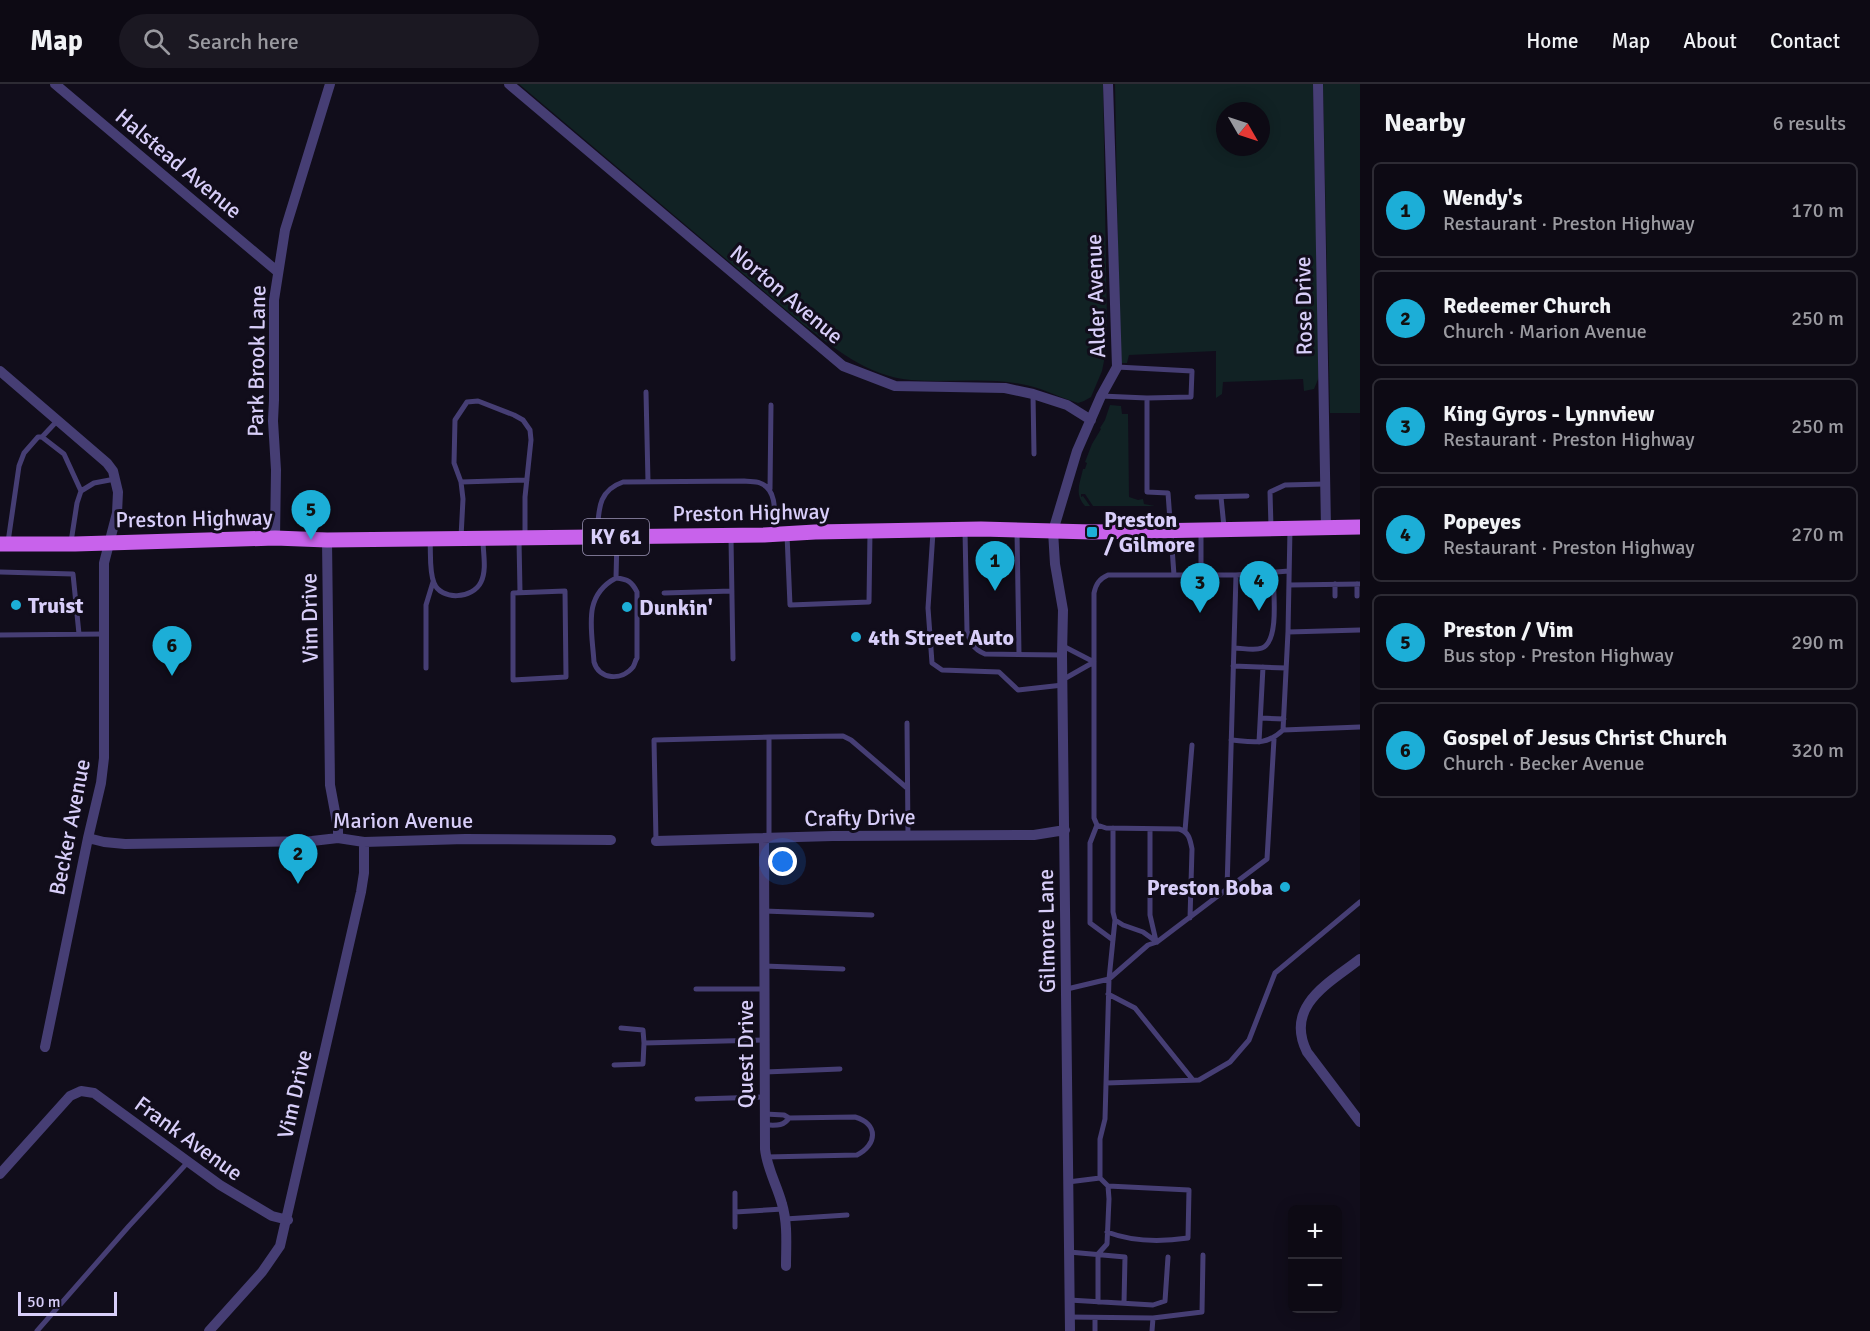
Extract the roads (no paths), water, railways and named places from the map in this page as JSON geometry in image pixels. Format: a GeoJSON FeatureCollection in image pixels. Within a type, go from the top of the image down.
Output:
{"type":"FeatureCollection","features":[{"type":"Feature","properties":{"kind":"main road","name":"Preston Highway"},"geometry":{"type":"LineString","coordinates":[[4,544],[275,538],[327,540],[731,536],[965,530],[1360,527]]}},
{"type":"Feature","properties":{"kind":"street","name":"Halstead Avenue"},"geometry":{"type":"LineString","coordinates":[[56,84],[278,272]]}},
{"type":"Feature","properties":{"kind":"street","name":"Park Brook Lane"},"geometry":{"type":"LineString","coordinates":[[275,538],[274,300],[285,230],[330,84]]}},
{"type":"Feature","properties":{"kind":"street","name":"Norton Avenue"},"geometry":{"type":"LineString","coordinates":[[509,84],[843,366],[895,386],[1005,387],[1067,405],[1091,420]]}},
{"type":"Feature","properties":{"kind":"street","name":"Alder Avenue"},"geometry":{"type":"LineString","coordinates":[[1053,531],[1077,451],[1101,396],[1118,367],[1108,84]]}},
{"type":"Feature","properties":{"kind":"street","name":"Rose Drive"},"geometry":{"type":"LineString","coordinates":[[1318,84],[1326,528]]}},
{"type":"Feature","properties":{"kind":"street"},"geometry":{"type":"LineString","coordinates":[[0,371],[101,458],[112,471],[115,479]]}},
{"type":"Feature","properties":{"kind":"street","name":"Becker Avenue"},"geometry":{"type":"LineString","coordinates":[[45,1047],[101,783],[104,758],[104,563],[117,513],[118,492],[115,479]]}},
{"type":"Feature","properties":{"kind":"street","name":"Gilmore Lane"},"geometry":{"type":"LineString","coordinates":[[1053,531],[1063,610],[1070,1331]]}},
{"type":"Feature","properties":{"kind":"street","name":"Vim Drive"},"geometry":{"type":"LineString","coordinates":[[327,540],[330,785],[338,838]]}},
{"type":"Feature","properties":{"kind":"street","name":"Crafty Drive"},"geometry":{"type":"LineString","coordinates":[[656,841],[1034,835],[1065,830]]}},
{"type":"Feature","properties":{"kind":"street","name":"Marion Avenue"},"geometry":{"type":"LineString","coordinates":[[88,838],[126,844],[312,841],[338,838],[364,842],[465,839],[611,840]]}},
{"type":"Feature","properties":{"kind":"street","name":"Quest Drive"},"geometry":{"type":"LineString","coordinates":[[766,838],[764,911],[766,1157],[784,1214],[786,1266]]}},
{"type":"Feature","properties":{"kind":"street","name":"Vim Drive"},"geometry":{"type":"LineString","coordinates":[[209,1331],[276,1254],[280,1246],[288,1220],[307,1124],[361,892],[364,873],[364,842]]}},
{"type":"Feature","properties":{"kind":"street"},"geometry":{"type":"LineString","coordinates":[[1360,959],[1312,997],[1302,1016],[1300,1029],[1302,1043],[1307,1052],[1360,1122]]}},
{"type":"Feature","properties":{"kind":"street","name":"Frank Avenue"},"geometry":{"type":"LineString","coordinates":[[0,1174],[70,1096],[81,1091],[94,1093],[250,1204],[272,1216],[288,1220]]}},
{"type":"Feature","properties":{"kind":"lane"},"geometry":{"type":"LineString","coordinates":[[1101,396],[1191,397],[1192,371],[1118,367]]}},
{"type":"Feature","properties":{"kind":"lane"},"geometry":{"type":"LineString","coordinates":[[646,392],[648,482]]}},
{"type":"Feature","properties":{"kind":"lane"},"geometry":{"type":"LineString","coordinates":[[1033,394],[1034,454]]}},
{"type":"Feature","properties":{"kind":"lane"},"geometry":{"type":"LineString","coordinates":[[1147,398],[1147,492],[1168,493],[1174,575]]}},
{"type":"Feature","properties":{"kind":"lane"},"geometry":{"type":"LineString","coordinates":[[461,538],[463,499],[461,482],[454,463],[455,420],[467,402],[478,401],[523,420],[530,430],[520,592]]}},
{"type":"Feature","properties":{"kind":"lane"},"geometry":{"type":"LineString","coordinates":[[771,405],[770,489],[780,534],[790,605],[869,602],[870,532]]}},
{"type":"Feature","properties":{"kind":"lane"},"geometry":{"type":"LineString","coordinates":[[4,544],[21,459],[28,446],[38,437],[42,437],[58,420]]}},
{"type":"Feature","properties":{"kind":"lane"},"geometry":{"type":"LineString","coordinates":[[42,437],[64,454],[81,491]]}},
{"type":"Feature","properties":{"kind":"lane"},"geometry":{"type":"LineString","coordinates":[[71,544],[81,491],[94,483],[115,479]]}},
{"type":"Feature","properties":{"kind":"lane"},"geometry":{"type":"LineString","coordinates":[[461,482],[527,480]]}},
{"type":"Feature","properties":{"kind":"lane"},"geometry":{"type":"LineString","coordinates":[[597,537],[599,508],[604,496],[611,486],[623,482],[744,481],[760,483],[770,489]]}},
{"type":"Feature","properties":{"kind":"lane"},"geometry":{"type":"LineString","coordinates":[[1271,528],[1270,492],[1285,484],[1325,484]]}},
{"type":"Feature","properties":{"kind":"lane"},"geometry":{"type":"LineString","coordinates":[[1197,497],[1247,496]]}},
{"type":"Feature","properties":{"kind":"lane"},"geometry":{"type":"LineString","coordinates":[[1221,497],[1225,529]]}},
{"type":"Feature","properties":{"kind":"lane"},"geometry":{"type":"LineString","coordinates":[[1232,740],[1259,742],[1274,739],[1283,730],[1290,528]]}},
{"type":"Feature","properties":{"kind":"lane"},"geometry":{"type":"LineString","coordinates":[[1201,529],[1201,575]]}},
{"type":"Feature","properties":{"kind":"lane"},"geometry":{"type":"LineString","coordinates":[[965,530],[967,631],[970,643],[985,654],[1062,650],[1073,652],[1094,662]]}},
{"type":"Feature","properties":{"kind":"lane"},"geometry":{"type":"LineString","coordinates":[[1017,530],[1019,654]]}},
{"type":"Feature","properties":{"kind":"lane"},"geometry":{"type":"LineString","coordinates":[[933,531],[928,608],[932,663],[942,670],[999,672],[1018,690],[1062,682],[1094,662]]}},
{"type":"Feature","properties":{"kind":"lane"},"geometry":{"type":"LineString","coordinates":[[731,536],[733,659]]}},
{"type":"Feature","properties":{"kind":"lane"},"geometry":{"type":"LineString","coordinates":[[616,578],[617,537]]}},
{"type":"Feature","properties":{"kind":"lane"},"geometry":{"type":"LineString","coordinates":[[433,582],[438,590],[446,594],[472,593],[481,584],[484,573],[483,538]]}},
{"type":"Feature","properties":{"kind":"lane"},"geometry":{"type":"LineString","coordinates":[[426,668],[426,605],[433,582],[430,539]]}},
{"type":"Feature","properties":{"kind":"lane"},"geometry":{"type":"LineString","coordinates":[[1113,940],[1090,922],[1090,843],[1097,825],[1094,818],[1094,593],[1097,583],[1108,575],[1201,575],[1289,571]]}},
{"type":"Feature","properties":{"kind":"lane"},"geometry":{"type":"LineString","coordinates":[[0,572],[73,573],[79,634]]}},
{"type":"Feature","properties":{"kind":"lane"},"geometry":{"type":"LineString","coordinates":[[1234,648],[1261,649],[1268,644],[1274,631],[1273,572]]}},
{"type":"Feature","properties":{"kind":"lane"},"geometry":{"type":"LineString","coordinates":[[1227,889],[1236,574]]}},
{"type":"Feature","properties":{"kind":"lane"},"geometry":{"type":"LineString","coordinates":[[616,578],[627,579],[637,592],[637,658],[633,667],[626,673],[610,677],[602,675],[596,669],[594,662],[591,610],[597,593],[616,578]]}},
{"type":"Feature","properties":{"kind":"lane"},"geometry":{"type":"LineString","coordinates":[[1335,584],[1335,596]]}},
{"type":"Feature","properties":{"kind":"lane"},"geometry":{"type":"LineString","coordinates":[[1289,585],[1359,584],[1357,596]]}},
{"type":"Feature","properties":{"kind":"lane"},"geometry":{"type":"LineString","coordinates":[[565,591],[566,677],[513,680],[513,592],[520,592],[565,591]]}},
{"type":"Feature","properties":{"kind":"lane"},"geometry":{"type":"LineString","coordinates":[[664,592],[732,591]]}},
{"type":"Feature","properties":{"kind":"lane"},"geometry":{"type":"LineString","coordinates":[[1335,622],[1335,631]]}},
{"type":"Feature","properties":{"kind":"lane"},"geometry":{"type":"LineString","coordinates":[[1288,632],[1358,630],[1357,622]]}},
{"type":"Feature","properties":{"kind":"lane"},"geometry":{"type":"LineString","coordinates":[[0,635],[104,634]]}},
{"type":"Feature","properties":{"kind":"lane"},"geometry":{"type":"LineString","coordinates":[[1233,666],[1286,668]]}},
{"type":"Feature","properties":{"kind":"lane"},"geometry":{"type":"LineString","coordinates":[[1259,742],[1263,667]]}},
{"type":"Feature","properties":{"kind":"lane"},"geometry":{"type":"LineString","coordinates":[[1261,718],[1284,719]]}},
{"type":"Feature","properties":{"kind":"lane"},"geometry":{"type":"LineString","coordinates":[[907,723],[908,836]]}},
{"type":"Feature","properties":{"kind":"lane"},"geometry":{"type":"LineString","coordinates":[[1283,730],[1360,727]]}},
{"type":"Feature","properties":{"kind":"lane"},"geometry":{"type":"LineString","coordinates":[[656,841],[654,740],[843,736],[851,740],[907,788]]}},
{"type":"Feature","properties":{"kind":"lane"},"geometry":{"type":"LineString","coordinates":[[766,838],[769,738]]}},
{"type":"Feature","properties":{"kind":"lane"},"geometry":{"type":"LineString","coordinates":[[1066,990],[1109,979],[1148,945],[1157,942],[1267,859],[1274,739]]}},
{"type":"Feature","properties":{"kind":"lane"},"geometry":{"type":"LineString","coordinates":[[1190,918],[1192,849],[1185,831],[1192,746]]}},
{"type":"Feature","properties":{"kind":"lane"},"geometry":{"type":"LineString","coordinates":[[1097,825],[1106,828],[1185,831]]}},
{"type":"Feature","properties":{"kind":"lane"},"geometry":{"type":"LineString","coordinates":[[1098,1302],[1098,1254],[1107,1244],[1109,1199],[1108,1186],[1100,1178],[1100,1140],[1105,1119],[1108,994],[1115,920],[1113,912],[1113,828]]}},
{"type":"Feature","properties":{"kind":"lane"},"geometry":{"type":"LineString","coordinates":[[1150,829],[1150,915],[1157,942]]}},
{"type":"Feature","properties":{"kind":"lane"},"geometry":{"type":"LineString","coordinates":[[1106,1083],[1199,1080],[1230,1062],[1249,1040],[1275,974],[1360,902]]}},
{"type":"Feature","properties":{"kind":"lane"},"geometry":{"type":"LineString","coordinates":[[764,911],[872,915]]}},
{"type":"Feature","properties":{"kind":"lane"},"geometry":{"type":"LineString","coordinates":[[1115,920],[1143,932],[1157,942]]}},
{"type":"Feature","properties":{"kind":"lane"},"geometry":{"type":"LineString","coordinates":[[764,966],[843,969]]}},
{"type":"Feature","properties":{"kind":"lane"},"geometry":{"type":"LineString","coordinates":[[696,989],[765,989]]}},
{"type":"Feature","properties":{"kind":"lane"},"geometry":{"type":"LineString","coordinates":[[1108,994],[1135,1008],[1193,1080]]}},
{"type":"Feature","properties":{"kind":"lane"},"geometry":{"type":"LineString","coordinates":[[614,1065],[643,1064],[643,1030],[621,1028]]}},
{"type":"Feature","properties":{"kind":"lane"},"geometry":{"type":"LineString","coordinates":[[644,1044],[765,1040]]}},
{"type":"Feature","properties":{"kind":"lane"},"geometry":{"type":"LineString","coordinates":[[765,1072],[840,1069]]}},
{"type":"Feature","properties":{"kind":"lane"},"geometry":{"type":"LineString","coordinates":[[697,1099],[765,1097]]}},
{"type":"Feature","properties":{"kind":"lane"},"geometry":{"type":"LineString","coordinates":[[765,1119],[784,1115],[789,1118],[855,1117],[870,1124],[872,1131],[869,1146],[857,1155],[766,1157]]}},
{"type":"Feature","properties":{"kind":"lane"},"geometry":{"type":"LineString","coordinates":[[765,1119],[781,1125],[789,1118]]}},
{"type":"Feature","properties":{"kind":"lane"},"geometry":{"type":"LineString","coordinates":[[37,1331],[188,1162]]}},
{"type":"Feature","properties":{"kind":"lane"},"geometry":{"type":"LineString","coordinates":[[1068,1182],[1100,1178]]}},
{"type":"Feature","properties":{"kind":"lane"},"geometry":{"type":"LineString","coordinates":[[1107,1232],[1124,1238],[1167,1242],[1188,1239],[1189,1190],[1108,1186]]}},
{"type":"Feature","properties":{"kind":"lane"},"geometry":{"type":"LineString","coordinates":[[735,1193],[735,1227]]}},
{"type":"Feature","properties":{"kind":"lane"},"geometry":{"type":"LineString","coordinates":[[735,1212],[847,1215]]}},
{"type":"Feature","properties":{"kind":"lane"},"geometry":{"type":"LineString","coordinates":[[1069,1252],[1125,1257],[1124,1303]]}},
{"type":"Feature","properties":{"kind":"lane"},"geometry":{"type":"LineString","coordinates":[[1070,1317],[1153,1318],[1202,1312],[1203,1255]]}},
{"type":"Feature","properties":{"kind":"lane"},"geometry":{"type":"LineString","coordinates":[[1069,1300],[1153,1305],[1165,1301],[1168,1257]]}},
{"type":"Feature","properties":{"kind":"lane"},"geometry":{"type":"LineString","coordinates":[[1095,1318],[1095,1331]]}},
{"type":"Feature","properties":{"kind":"lane"},"geometry":{"type":"LineString","coordinates":[[1152,1331],[1153,1318]]}},
{"type":"Feature","properties":{"kind":"place","name":"Preston / Gilmore"},"geometry":{"type":"Point","coordinates":[1092,532]}},
{"type":"Feature","properties":{"kind":"place","name":"Preston / Vim"},"geometry":{"type":"Point","coordinates":[311,540]}},
{"type":"Feature","properties":{"kind":"place","name":"Wendy's"},"geometry":{"type":"Point","coordinates":[995,591]}},
{"type":"Feature","properties":{"kind":"place","name":"Truist"},"geometry":{"type":"Point","coordinates":[16,605]}},
{"type":"Feature","properties":{"kind":"place","name":"Dunkin'"},"geometry":{"type":"Point","coordinates":[627,607]}},
{"type":"Feature","properties":{"kind":"place","name":"Popeyes"},"geometry":{"type":"Point","coordinates":[1259,611]}},
{"type":"Feature","properties":{"kind":"place","name":"King Gyros - Lynnview"},"geometry":{"type":"Point","coordinates":[1200,613]}},
{"type":"Feature","properties":{"kind":"place","name":"4th Street Auto"},"geometry":{"type":"Point","coordinates":[856,637]}},
{"type":"Feature","properties":{"kind":"place","name":"Gospel of Jesus Christ Church"},"geometry":{"type":"Point","coordinates":[172,676]}},
{"type":"Feature","properties":{"kind":"place","name":"Redeemer Church"},"geometry":{"type":"Point","coordinates":[298,884]}},
{"type":"Feature","properties":{"kind":"place","name":"Preston Boba"},"geometry":{"type":"Point","coordinates":[1285,887]}}]}
